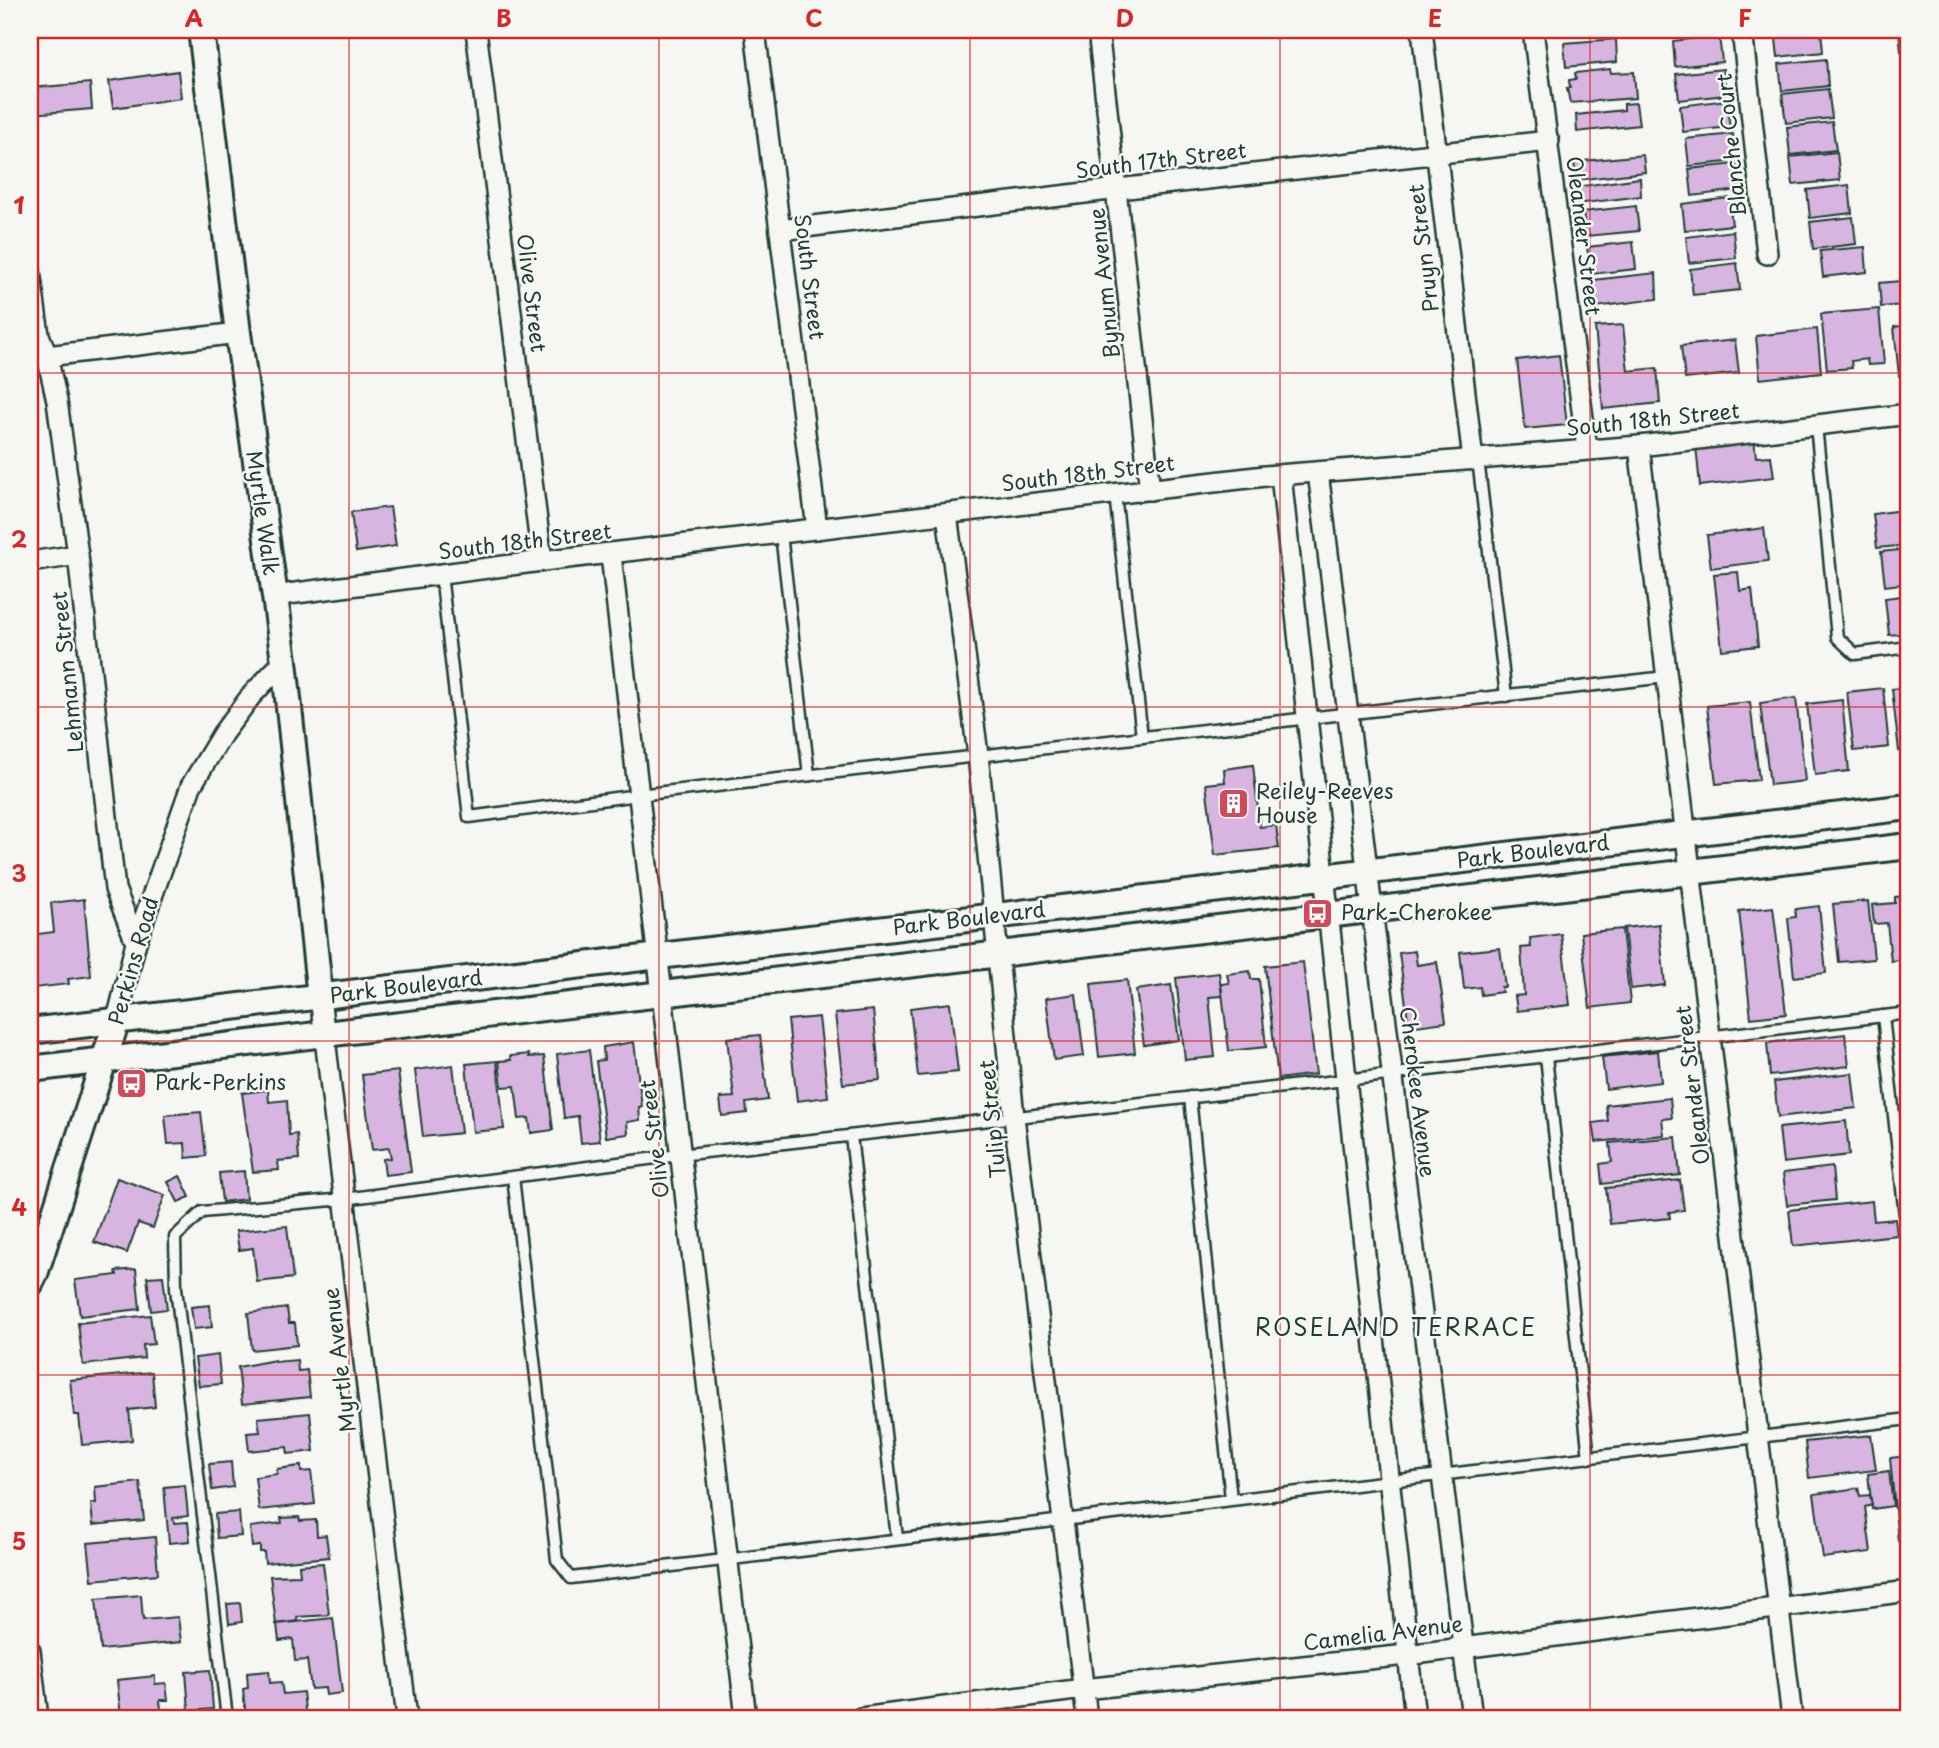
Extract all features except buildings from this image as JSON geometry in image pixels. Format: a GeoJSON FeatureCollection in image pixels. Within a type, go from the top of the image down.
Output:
{"type":"FeatureCollection","features":[{"type":"Feature","properties":{"kind":"street","name":"Myrtle Walk"},"geometry":{"type":"LineString","coordinates":[[201,30],[238,333],[284,661],[320,997]]}},
{"type":"Feature","properties":{"kind":"street","name":"Olive Street"},"geometry":{"type":"LineString","coordinates":[[476,30],[542,561]]}},
{"type":"Feature","properties":{"kind":"street","name":"South Street"},"geometry":{"type":"LineString","coordinates":[[755,30],[817,530]]}},
{"type":"Feature","properties":{"kind":"street","name":"Bynum Avenue"},"geometry":{"type":"LineString","coordinates":[[1098,30],[1150,490]]}},
{"type":"Feature","properties":{"kind":"street","name":"Pruyn Street"},"geometry":{"type":"LineString","coordinates":[[1422,30],[1476,460]]}},
{"type":"Feature","properties":{"kind":"street","name":"Oleander Street"},"geometry":{"type":"LineString","coordinates":[[1533,30],[1587,449]]}},
{"type":"Feature","properties":{"kind":"street","name":"Blanche Court"},"geometry":{"type":"LineString","coordinates":[[1742,30],[1767,254]]}},
{"type":"Feature","properties":{"kind":"street","name":"South 17th Street"},"geometry":{"type":"LineString","coordinates":[[780,230],[1549,141]]}},
{"type":"Feature","properties":{"kind":"street","name":"Lehmann Street"},"geometry":{"type":"LineString","coordinates":[[30,271],[34,335],[47,356],[57,401],[78,555],[115,889],[136,942]]}},
{"type":"Feature","properties":{"kind":"street"},"geometry":{"type":"LineString","coordinates":[[47,356],[238,333]]}},
{"type":"Feature","properties":{"kind":"street","name":"South 18th Street"},"geometry":{"type":"LineString","coordinates":[[274,596],[542,561],[1281,475],[1639,446],[1909,414]]}},
{"type":"Feature","properties":{"kind":"street","name":"Oleander Street"},"geometry":{"type":"LineString","coordinates":[[1639,446],[1792,1718]]}},
{"type":"Feature","properties":{"kind":"street","name":"Cherokee Avenue"},"geometry":{"type":"LineString","coordinates":[[1318,472],[1472,1718]]}},
{"type":"Feature","properties":{"kind":"street"},"geometry":{"type":"LineString","coordinates":[[1281,475],[1415,1718]]}},
{"type":"Feature","properties":{"kind":"street","name":"Tulip Street"},"geometry":{"type":"LineString","coordinates":[[947,514],[978,755],[1014,1117],[1087,1718]]}},
{"type":"Feature","properties":{"kind":"street"},"geometry":{"type":"LineString","coordinates":[[30,562],[78,555]]}},
{"type":"Feature","properties":{"kind":"street","name":"Olive Street"},"geometry":{"type":"LineString","coordinates":[[611,555],[746,1718]]}},
{"type":"Feature","properties":{"kind":"street","name":"Perkins Road"},"geometry":{"type":"LineString","coordinates":[[30,1284],[36,1274],[105,1059],[136,942],[191,786],[223,733],[251,696],[284,661]]}},
{"type":"Feature","properties":{"kind":"street","name":"Park Boulevard"},"geometry":{"type":"LineString","coordinates":[[30,1031],[1909,807]]}},
{"type":"Feature","properties":{"kind":"street"},"geometry":{"type":"LineString","coordinates":[[30,1069],[1909,846]]}},
{"type":"Feature","properties":{"kind":"street","name":"Myrtle Avenue"},"geometry":{"type":"LineString","coordinates":[[320,997],[407,1718]]}},
{"type":"Feature","properties":{"kind":"street","name":"Camelia Avenue"},"geometry":{"type":"LineString","coordinates":[[861,1718],[1083,1689],[1407,1655],[1909,1591]]}},
{"type":"Feature","properties":{"kind":"street"},"geometry":{"type":"LineString","coordinates":[[30,1651],[38,1718]]}},
{"type":"Feature","properties":{"kind":"lane"},"geometry":{"type":"LineString","coordinates":[[1816,425],[1838,637],[1855,654],[1909,647]]}},
{"type":"Feature","properties":{"kind":"lane"},"geometry":{"type":"LineString","coordinates":[[1476,460],[1506,696]]}},
{"type":"Feature","properties":{"kind":"lane"},"geometry":{"type":"LineString","coordinates":[[1115,494],[1142,737]]}},
{"type":"Feature","properties":{"kind":"lane"},"geometry":{"type":"LineString","coordinates":[[781,534],[809,775]]}},
{"type":"Feature","properties":{"kind":"lane"},"geometry":{"type":"LineString","coordinates":[[441,574],[469,817],[978,755],[1666,677]]}},
{"type":"Feature","properties":{"kind":"lane"},"geometry":{"type":"LineString","coordinates":[[227,1718],[176,1288],[175,1237],[202,1212],[344,1199],[679,1155],[1909,1013]]}},
{"type":"Feature","properties":{"kind":"lane"},"geometry":{"type":"LineString","coordinates":[[1883,1016],[1909,1252]]}},
{"type":"Feature","properties":{"kind":"lane"},"geometry":{"type":"LineString","coordinates":[[1546,1056],[1589,1458]]}},
{"type":"Feature","properties":{"kind":"lane"},"geometry":{"type":"LineString","coordinates":[[1190,1097],[1231,1499]]}},
{"type":"Feature","properties":{"kind":"lane"},"geometry":{"type":"LineString","coordinates":[[851,1136],[897,1538]]}},
{"type":"Feature","properties":{"kind":"lane"},"geometry":{"type":"LineString","coordinates":[[513,1177],[557,1560],[570,1578],[1909,1419]]}},
{"type":"Feature","properties":{"kind":"place","name":"Reiley-Reeves House"},"geometry":{"type":"Point","coordinates":[1233,804]}},
{"type":"Feature","properties":{"kind":"place","name":"Park-Cherokee"},"geometry":{"type":"Point","coordinates":[1318,913]}},
{"type":"Feature","properties":{"kind":"place","name":"Park-Perkins"},"geometry":{"type":"Point","coordinates":[132,1083]}},
{"type":"Feature","properties":{"kind":"district","name":"ROSELAND TERRACE"},"geometry":{"type":"Point","coordinates":[1396,1328]}}]}
